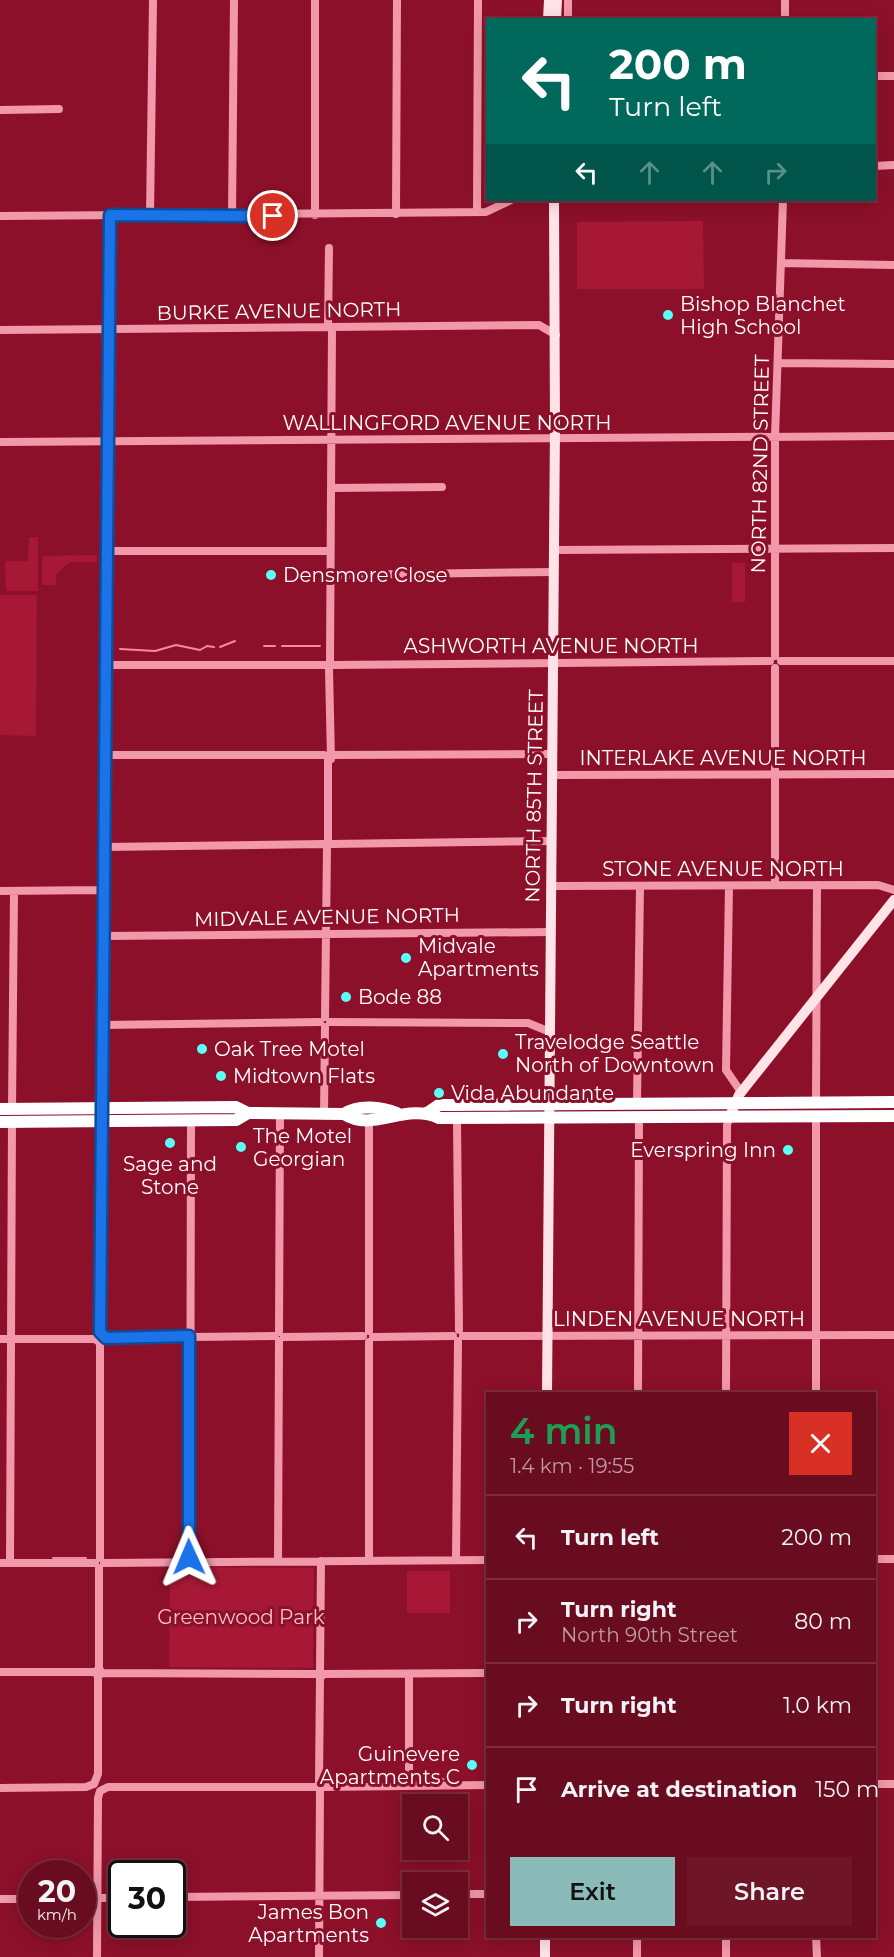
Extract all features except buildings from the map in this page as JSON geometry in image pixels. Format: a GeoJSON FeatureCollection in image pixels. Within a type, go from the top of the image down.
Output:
{"type":"FeatureCollection","features":[{"type":"Feature","properties":{"kind":"highway"},"geometry":{"type":"LineString","coordinates":[[427,1113],[439,1105],[637,1103],[738,1097],[816,1102],[894,1102]]}},
{"type":"Feature","properties":{"kind":"highway"},"geometry":{"type":"LineString","coordinates":[[6,1115],[101,1107],[236,1107],[248,1113],[344,1114],[352,1119],[369,1120],[384,1119],[397,1113]]}},
{"type":"Feature","properties":{"kind":"highway"},"geometry":{"type":"LineString","coordinates":[[344,1114],[351,1109],[385,1108],[397,1113],[427,1113],[439,1118],[549,1118],[639,1122],[730,1116],[894,1116]]}},
{"type":"Feature","properties":{"kind":"highway"},"geometry":{"type":"LineString","coordinates":[[6,1115],[101,1121],[236,1120],[248,1113]]}},
{"type":"Feature","properties":{"kind":"main road"},"geometry":{"type":"LineString","coordinates":[[548,18],[549,0]]}},
{"type":"Feature","properties":{"kind":"main road"},"geometry":{"type":"LineString","coordinates":[[556,18],[557,0]]}},
{"type":"Feature","properties":{"kind":"main road","name":"NORTH 85TH STREET"},"geometry":{"type":"LineString","coordinates":[[547,1392],[556,335],[554,201]]}},
{"type":"Feature","properties":{"kind":"main road"},"geometry":{"type":"LineString","coordinates":[[730,1116],[738,1097],[893,903]]}},
{"type":"Feature","properties":{"kind":"main road"},"geometry":{"type":"LineString","coordinates":[[545,1938],[545,1957]]}},
{"type":"Feature","properties":{"kind":"street"},"geometry":{"type":"LineString","coordinates":[[150,215],[153,0]]}},
{"type":"Feature","properties":{"kind":"street"},"geometry":{"type":"LineString","coordinates":[[232,216],[234,0]]}},
{"type":"Feature","properties":{"kind":"street"},"geometry":{"type":"LineString","coordinates":[[315,0],[315,215]]}},
{"type":"Feature","properties":{"kind":"street"},"geometry":{"type":"LineString","coordinates":[[396,214],[397,0]]}},
{"type":"Feature","properties":{"kind":"street"},"geometry":{"type":"LineString","coordinates":[[477,212],[478,0]]}},
{"type":"Feature","properties":{"kind":"street"},"geometry":{"type":"LineString","coordinates":[[568,0],[568,18]]}},
{"type":"Feature","properties":{"kind":"street"},"geometry":{"type":"LineString","coordinates":[[785,0],[785,18]]}},
{"type":"Feature","properties":{"kind":"street"},"geometry":{"type":"LineString","coordinates":[[876,76],[894,76]]}},
{"type":"Feature","properties":{"kind":"street"},"geometry":{"type":"LineString","coordinates":[[0,110],[58,109]]}},
{"type":"Feature","properties":{"kind":"street"},"geometry":{"type":"LineString","coordinates":[[876,166],[894,165]]}},
{"type":"Feature","properties":{"kind":"street"},"geometry":{"type":"LineString","coordinates":[[0,216],[232,216],[477,212],[492,211],[509,201]]}},
{"type":"Feature","properties":{"kind":"street","name":"NORTH 82ND STREET"},"geometry":{"type":"LineString","coordinates":[[775,885],[776,437],[783,201]]}},
{"type":"Feature","properties":{"kind":"street"},"geometry":{"type":"LineString","coordinates":[[0,1788],[86,1787],[94,1784],[98,1774],[101,1107],[110,215]]}},
{"type":"Feature","properties":{"kind":"street"},"geometry":{"type":"LineString","coordinates":[[324,1114],[331,488],[329,248]]}},
{"type":"Feature","properties":{"kind":"street"},"geometry":{"type":"LineString","coordinates":[[781,263],[894,265]]}},
{"type":"Feature","properties":{"kind":"street","name":"BURKE AVENUE NORTH"},"geometry":{"type":"LineString","coordinates":[[0,330],[539,325],[556,335]]}},
{"type":"Feature","properties":{"kind":"street"},"geometry":{"type":"LineString","coordinates":[[778,363],[894,364]]}},
{"type":"Feature","properties":{"kind":"street","name":"WALLINGFORD AVENUE NORTH"},"geometry":{"type":"LineString","coordinates":[[0,442],[894,436]]}},
{"type":"Feature","properties":{"kind":"street"},"geometry":{"type":"LineString","coordinates":[[331,488],[442,487]]}},
{"type":"Feature","properties":{"kind":"street"},"geometry":{"type":"LineString","coordinates":[[554,550],[894,548]]}},
{"type":"Feature","properties":{"kind":"street"},"geometry":{"type":"LineString","coordinates":[[108,551],[330,551]]}},
{"type":"Feature","properties":{"kind":"street"},"geometry":{"type":"LineString","coordinates":[[330,575],[554,572]]}},
{"type":"Feature","properties":{"kind":"street","name":"ASHWORTH AVENUE NORTH"},"geometry":{"type":"LineString","coordinates":[[106,665],[894,660]]}},
{"type":"Feature","properties":{"kind":"street","name":"INTERLAKE AVENUE NORTH"},"geometry":{"type":"LineString","coordinates":[[106,755],[553,754]]}},
{"type":"Feature","properties":{"kind":"street","name":"INTERLAKE AVENUE NORTH"},"geometry":{"type":"LineString","coordinates":[[552,775],[894,774]]}},
{"type":"Feature","properties":{"kind":"street"},"geometry":{"type":"LineString","coordinates":[[104,847],[552,841]]}},
{"type":"Feature","properties":{"kind":"street"},"geometry":{"type":"LineString","coordinates":[[816,1102],[817,885]]}},
{"type":"Feature","properties":{"kind":"street","name":"STONE AVENUE NORTH"},"geometry":{"type":"LineString","coordinates":[[552,886],[882,885],[894,890]]}},
{"type":"Feature","properties":{"kind":"street"},"geometry":{"type":"LineString","coordinates":[[637,1103],[640,886]]}},
{"type":"Feature","properties":{"kind":"street"},"geometry":{"type":"LineString","coordinates":[[729,886],[726,1070],[738,1097]]}},
{"type":"Feature","properties":{"kind":"street"},"geometry":{"type":"LineString","coordinates":[[0,891],[104,890]]}},
{"type":"Feature","properties":{"kind":"street"},"geometry":{"type":"LineString","coordinates":[[10,1563],[11,1339],[6,1115],[14,891]]}},
{"type":"Feature","properties":{"kind":"street","name":"MIDVALE AVENUE NORTH"},"geometry":{"type":"LineString","coordinates":[[103,936],[551,932]]}},
{"type":"Feature","properties":{"kind":"street"},"geometry":{"type":"LineString","coordinates":[[102,1025],[325,1022],[528,1023],[550,1032]]}},
{"type":"Feature","properties":{"kind":"street"},"geometry":{"type":"LineString","coordinates":[[278,1561],[280,1113]]}},
{"type":"Feature","properties":{"kind":"street"},"geometry":{"type":"LineString","coordinates":[[726,1392],[727,1125],[730,1116]]}},
{"type":"Feature","properties":{"kind":"street"},"geometry":{"type":"LineString","coordinates":[[816,1116],[816,1392]]}},
{"type":"Feature","properties":{"kind":"street"},"geometry":{"type":"LineString","coordinates":[[456,1560],[457,1118]]}},
{"type":"Feature","properties":{"kind":"street"},"geometry":{"type":"LineString","coordinates":[[189,1561],[191,1120]]}},
{"type":"Feature","properties":{"kind":"street"},"geometry":{"type":"LineString","coordinates":[[369,1120],[369,1560]]}},
{"type":"Feature","properties":{"kind":"street"},"geometry":{"type":"LineString","coordinates":[[638,1392],[639,1122]]}},
{"type":"Feature","properties":{"kind":"street","name":"LINDEN AVENUE NORTH"},"geometry":{"type":"LineString","coordinates":[[0,1339],[189,1336],[894,1335]]}},
{"type":"Feature","properties":{"kind":"street"},"geometry":{"type":"LineString","coordinates":[[876,1559],[894,1559]]}},
{"type":"Feature","properties":{"kind":"street"},"geometry":{"type":"LineString","coordinates":[[0,1563],[486,1560]]}},
{"type":"Feature","properties":{"kind":"street"},"geometry":{"type":"LineString","coordinates":[[319,1957],[321,1561]]}},
{"type":"Feature","properties":{"kind":"street"},"geometry":{"type":"LineString","coordinates":[[0,1672],[486,1673]]}},
{"type":"Feature","properties":{"kind":"street"},"geometry":{"type":"LineString","coordinates":[[409,1674],[409,1786]]}},
{"type":"Feature","properties":{"kind":"street"},"geometry":{"type":"LineString","coordinates":[[876,1784],[894,1785]]}},
{"type":"Feature","properties":{"kind":"street"},"geometry":{"type":"LineString","coordinates":[[97,1957],[98,1798],[100,1791],[108,1787],[486,1785]]}},
{"type":"Feature","properties":{"kind":"street"},"geometry":{"type":"LineString","coordinates":[[468,1894],[486,1894]]}},
{"type":"Feature","properties":{"kind":"street"},"geometry":{"type":"LineString","coordinates":[[186,1897],[402,1895]]}},
{"type":"Feature","properties":{"kind":"street"},"geometry":{"type":"LineString","coordinates":[[96,1898],[108,1898]]}},
{"type":"Feature","properties":{"kind":"street"},"geometry":{"type":"LineString","coordinates":[[0,1899],[18,1899]]}},
{"type":"Feature","properties":{"kind":"street"},"geometry":{"type":"LineString","coordinates":[[637,1938],[637,1957]]}},
{"type":"Feature","properties":{"kind":"street"},"geometry":{"type":"LineString","coordinates":[[726,1938],[726,1957]]}},
{"type":"Feature","properties":{"kind":"street"},"geometry":{"type":"LineString","coordinates":[[816,1938],[817,1957]]}},
{"type":"Feature","properties":{"kind":"green space"},"geometry":{"type":"Polygon","coordinates":[[[703,221],[704,289],[577,289],[577,222],[703,221]]]}},
{"type":"Feature","properties":{"kind":"green space"},"geometry":{"type":"Polygon","coordinates":[[[38,537],[38,591],[6,591],[5,561],[28,561],[29,538],[38,537]]]}},
{"type":"Feature","properties":{"kind":"green space"},"geometry":{"type":"Polygon","coordinates":[[[97,555],[97,562],[70,562],[56,574],[56,585],[42,585],[42,556],[97,555]]]}},
{"type":"Feature","properties":{"kind":"green space"},"geometry":{"type":"Polygon","coordinates":[[[732,563],[745,563],[745,602],[732,602],[732,563]]]}},
{"type":"Feature","properties":{"kind":"green space"},"geometry":{"type":"Polygon","coordinates":[[[0,595],[37,595],[36,736],[0,735],[0,595]]]}},
{"type":"Feature","properties":{"kind":"green space","name":"Greenwood Park"},"geometry":{"type":"Polygon","coordinates":[[[170,1567],[314,1568],[313,1668],[169,1667],[170,1567]]]}},
{"type":"Feature","properties":{"kind":"green space"},"geometry":{"type":"Polygon","coordinates":[[[407,1571],[450,1571],[450,1613],[407,1613],[407,1571]]]}},
{"type":"Feature","properties":{"kind":"waterway"},"geometry":{"type":"LineString","coordinates":[[220,647],[235,641]]}},
{"type":"Feature","properties":{"kind":"waterway"},"geometry":{"type":"LineString","coordinates":[[120,649],[155,651],[176,645],[200,650],[207,646],[214,647]]}},
{"type":"Feature","properties":{"kind":"waterway"},"geometry":{"type":"LineString","coordinates":[[264,646],[275,646]]}},
{"type":"Feature","properties":{"kind":"waterway"},"geometry":{"type":"LineString","coordinates":[[282,646],[320,646]]}},
{"type":"Feature","properties":{"kind":"waterway"},"geometry":{"type":"LineString","coordinates":[[53,1558],[86,1558]]}},
{"type":"Feature","properties":{"kind":"waterway"},"geometry":{"type":"LineString","coordinates":[[418,1779],[446,1779]]}},
{"type":"Feature","properties":{"kind":"place","name":"Bishop Blanchet High School"},"geometry":{"type":"Point","coordinates":[668,315]}},
{"type":"Feature","properties":{"kind":"place","name":"Densmore Close"},"geometry":{"type":"Point","coordinates":[271,575]}},
{"type":"Feature","properties":{"kind":"place","name":"Midvale Apartments"},"geometry":{"type":"Point","coordinates":[406,958]}},
{"type":"Feature","properties":{"kind":"place","name":"Bode 88"},"geometry":{"type":"Point","coordinates":[346,997]}},
{"type":"Feature","properties":{"kind":"place","name":"Oak Tree Motel"},"geometry":{"type":"Point","coordinates":[202,1049]}},
{"type":"Feature","properties":{"kind":"place","name":"Travelodge Seattle North of Downtown"},"geometry":{"type":"Point","coordinates":[503,1054]}},
{"type":"Feature","properties":{"kind":"place","name":"Midtown Flats"},"geometry":{"type":"Point","coordinates":[221,1076]}},
{"type":"Feature","properties":{"kind":"place","name":"Vida Abundante"},"geometry":{"type":"Point","coordinates":[439,1093]}},
{"type":"Feature","properties":{"kind":"place","name":"Sage and Stone"},"geometry":{"type":"Point","coordinates":[170,1143]}},
{"type":"Feature","properties":{"kind":"place","name":"The Motel Georgian"},"geometry":{"type":"Point","coordinates":[241,1147]}},
{"type":"Feature","properties":{"kind":"place","name":"Everspring Inn"},"geometry":{"type":"Point","coordinates":[788,1150]}},
{"type":"Feature","properties":{"kind":"place","name":"Guinevere Apartments C"},"geometry":{"type":"Point","coordinates":[472,1765]}},
{"type":"Feature","properties":{"kind":"place","name":"James Bon Apartments"},"geometry":{"type":"Point","coordinates":[381,1923]}},
{"type":"Feature","properties":{"kind":"route"},"geometry":{"type":"LineString","coordinates":[[189,1557],[189,1336],[106,1338],[100,1332],[110,215],[273,216]]}}]}
